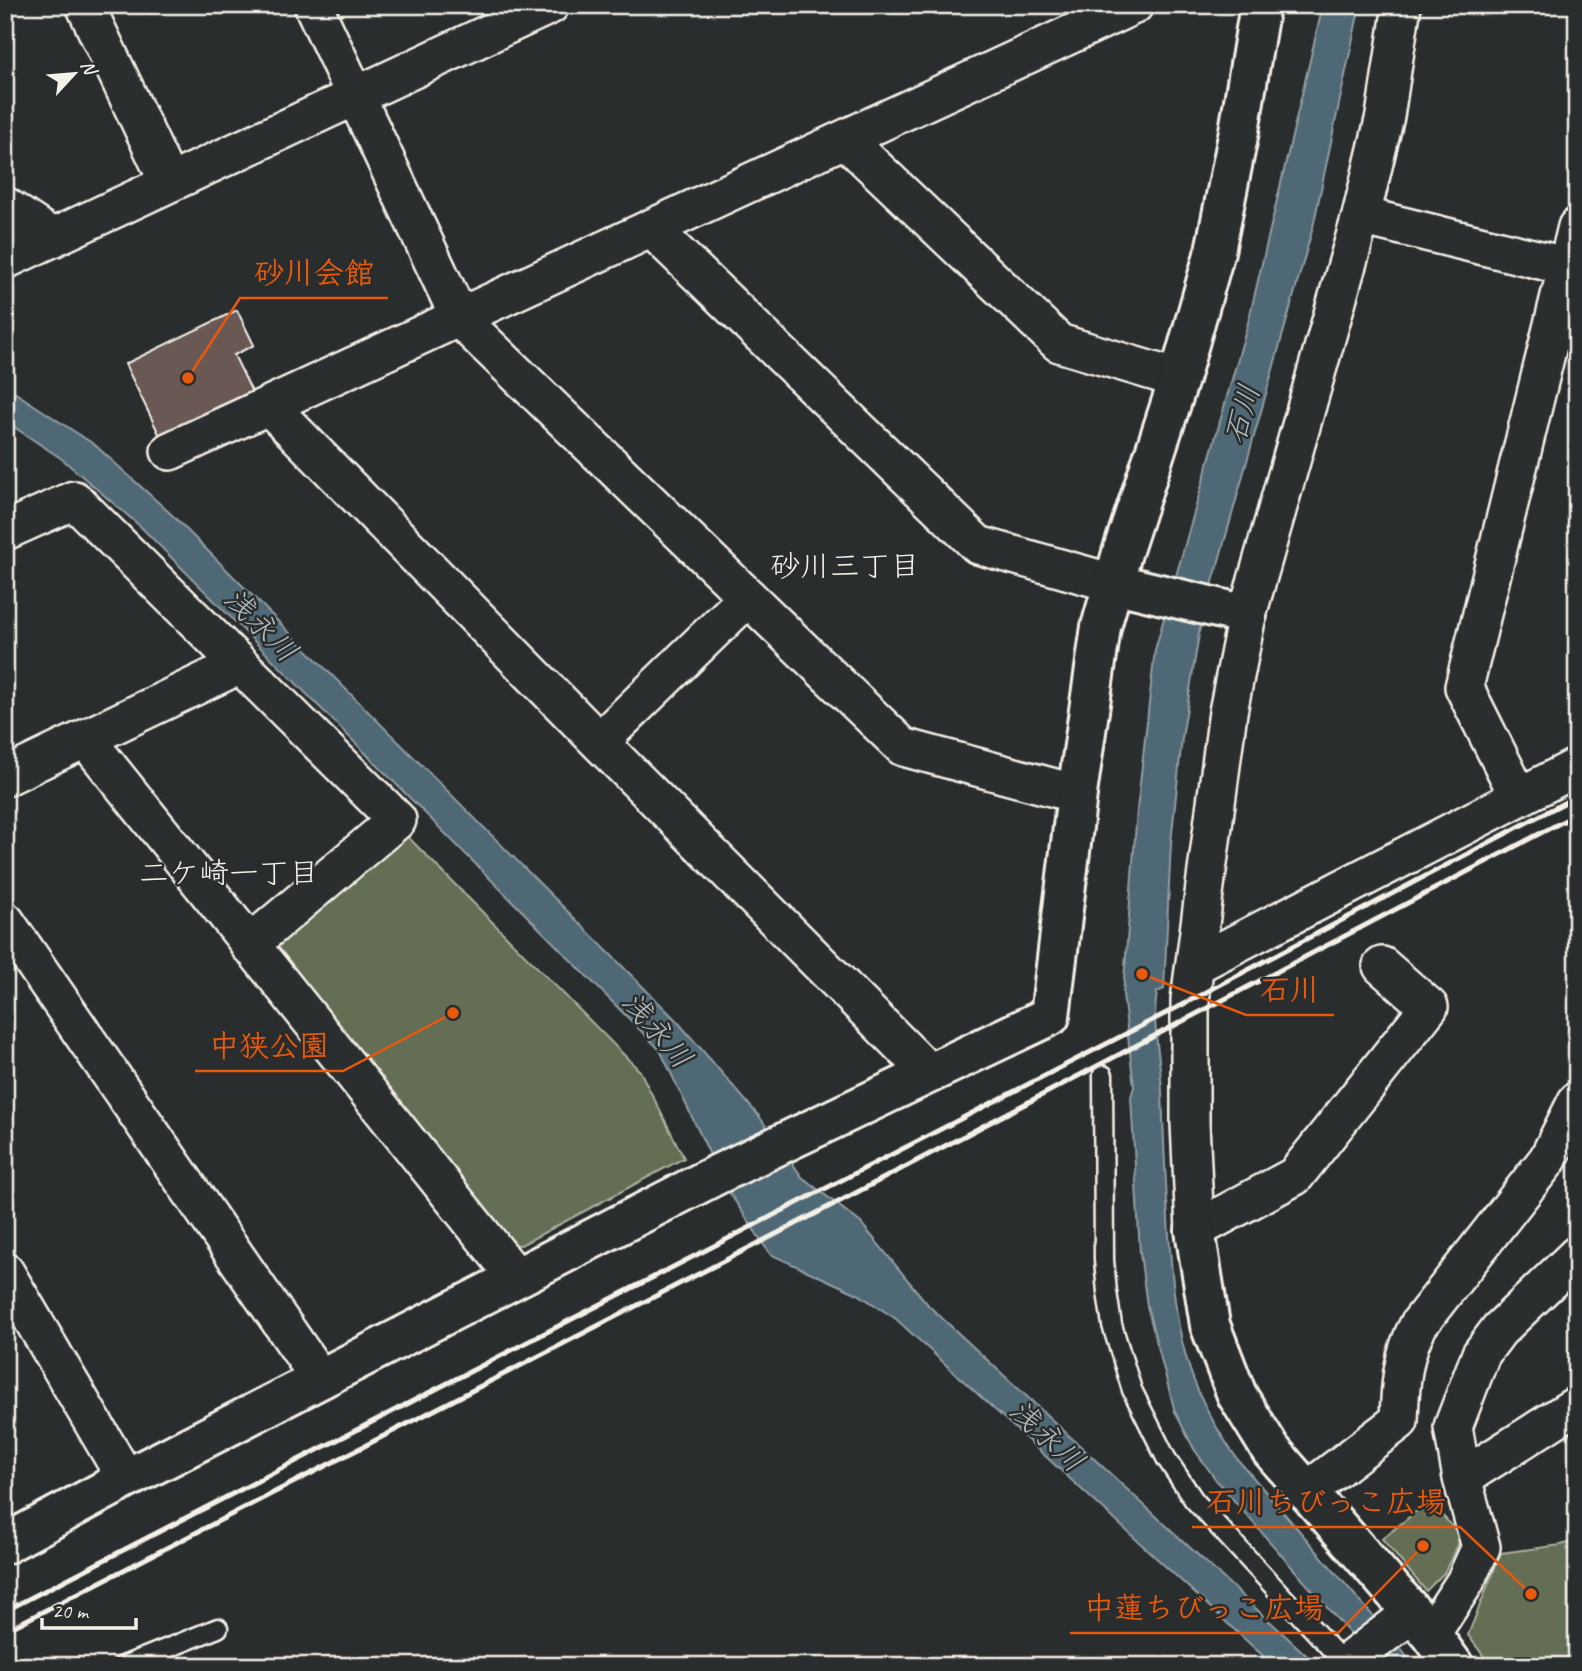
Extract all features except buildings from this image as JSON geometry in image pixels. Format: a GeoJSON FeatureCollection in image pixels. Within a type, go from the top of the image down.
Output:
{"type":"FeatureCollection","features":[{"type":"Feature","properties":{"kind":"street"},"geometry":{"type":"LineString","coordinates":[[85,5],[169,183]]}},
{"type":"Feature","properties":{"kind":"street"},"geometry":{"type":"LineString","coordinates":[[313,5],[460,319],[904,747],[1077,794]]}},
{"type":"Feature","properties":{"kind":"street"},"geometry":{"type":"LineString","coordinates":[[170,451],[653,230],[1134,5]]}},
{"type":"Feature","properties":{"kind":"street"},"geometry":{"type":"LineString","coordinates":[[1402,5],[1385,116],[1361,216],[1247,615],[1227,712],[1190,1000],[1195,1230],[1210,1325],[1237,1395],[1271,1450],[1414,1623],[1454,1666]]}},
{"type":"Feature","properties":{"kind":"street"},"geometry":{"type":"LineString","coordinates":[[5,260],[546,6]]}},
{"type":"Feature","properties":{"kind":"street"},"geometry":{"type":"LineString","coordinates":[[5,1544],[716,1175],[1050,1016],[1101,627],[1130,587],[1179,379],[1215,251],[1240,131],[1253,7]]}},
{"type":"Feature","properties":{"kind":"street"},"geometry":{"type":"LineString","coordinates":[[846,140],[1059,343],[1179,379]]}},
{"type":"Feature","properties":{"kind":"street"},"geometry":{"type":"LineString","coordinates":[[5,206],[53,237]]}},
{"type":"Feature","properties":{"kind":"street"},"geometry":{"type":"LineString","coordinates":[[1361,216],[1572,268]]}},
{"type":"Feature","properties":{"kind":"street"},"geometry":{"type":"LineString","coordinates":[[1519,797],[1464,687],[1572,268],[1577,227]]}},
{"type":"Feature","properties":{"kind":"street"},"geometry":{"type":"LineString","coordinates":[[653,230],[978,545],[1130,587],[1247,615]]}},
{"type":"Feature","properties":{"kind":"street"},"geometry":{"type":"LineString","coordinates":[[270,407],[928,1072]]}},
{"type":"Feature","properties":{"kind":"street"},"geometry":{"type":"LineString","coordinates":[[5,531],[74,500],[397,820],[249,945]]}},
{"type":"Feature","properties":{"kind":"street"},"geometry":{"type":"LineString","coordinates":[[599,742],[748,597]]}},
{"type":"Feature","properties":{"kind":"street"},"geometry":{"type":"LineString","coordinates":[[5,777],[239,665]]}},
{"type":"Feature","properties":{"kind":"street"},"geometry":{"type":"LineString","coordinates":[[86,739],[516,1277]]}},
{"type":"Feature","properties":{"kind":"street"},"geometry":{"type":"LineString","coordinates":[[1195,965],[1577,767]]}},
{"type":"Feature","properties":{"kind":"street"},"geometry":{"type":"LineString","coordinates":[[5,921],[320,1379]]}},
{"type":"Feature","properties":{"kind":"street"},"geometry":{"type":"LineString","coordinates":[[1195,1230],[1295,1176],[1429,1007],[1382,966]]}},
{"type":"Feature","properties":{"kind":"street"},"geometry":{"type":"LineString","coordinates":[[1306,1492],[1399,1421],[1400,1390],[1409,1342],[1419,1324],[1548,1159],[1577,1101]]}},
{"type":"Feature","properties":{"kind":"street"},"geometry":{"type":"LineString","coordinates":[[1344,1665],[1414,1623],[1465,1582],[1481,1547],[1462,1478],[1453,1427],[1481,1354],[1499,1330],[1577,1255]]}},
{"type":"Feature","properties":{"kind":"street"},"geometry":{"type":"LineString","coordinates":[[5,1272],[127,1479]]}},
{"type":"Feature","properties":{"kind":"street"},"geometry":{"type":"LineString","coordinates":[[1462,1478],[1577,1405]]}},
{"type":"Feature","properties":{"kind":"lane"},"geometry":{"type":"LineString","coordinates":[[1103,1075],[1104,1260],[1112,1325],[1132,1390],[1166,1458],[1194,1500],[1344,1665]]}},
{"type":"Feature","properties":{"kind":"lane"},"geometry":{"type":"LineString","coordinates":[[123,1666],[218,1628]]}},
{"type":"Feature","properties":{"kind":"green space"},"geometry":{"type":"Polygon","coordinates":[[[405,834],[640,1071],[684,1158],[521,1245],[511,1244],[276,954],[278,940],[405,834]]]}},
{"type":"Feature","properties":{"kind":"green space"},"geometry":{"type":"Polygon","coordinates":[[[1429,1501],[1462,1537],[1444,1573],[1426,1591],[1382,1539],[1429,1501]]]}},
{"type":"Feature","properties":{"kind":"green space"},"geometry":{"type":"Polygon","coordinates":[[[1577,1540],[1577,1666],[1491,1666],[1468,1635],[1501,1553],[1561,1545],[1577,1540]]]}},
{"type":"Feature","properties":{"kind":"water"},"geometry":{"type":"Polygon","coordinates":[[[1323,5],[1360,5],[1313,227],[1200,628],[1182,738],[1171,843],[1164,989],[1157,992],[1156,1030],[1174,1295],[1182,1340],[1194,1382],[1211,1417],[1238,1460],[1399,1646],[1413,1666],[1378,1666],[1216,1480],[1194,1449],[1175,1412],[1147,1306],[1140,1253],[1131,1097],[1134,1087],[1123,994],[1137,810],[1155,650],[1248,323],[1323,5]]]}},
{"type":"Feature","properties":{"kind":"water","name":"浅永川"},"geometry":{"type":"Polygon","coordinates":[[[5,386],[95,445],[171,514],[677,1021],[759,1116],[802,1177],[861,1223],[929,1306],[1318,1666],[1274,1666],[896,1319],[858,1294],[770,1254],[725,1186],[660,1050],[141,527],[62,459],[5,421],[5,386]]]}},
{"type":"Feature","properties":{"kind":"railway"},"geometry":{"type":"LineString","coordinates":[[5,1611],[1176,1008],[1577,796]]}},
{"type":"Feature","properties":{"kind":"railway"},"geometry":{"type":"LineString","coordinates":[[5,1631],[846,1198],[1577,814]]}},
{"type":"Feature","properties":{"kind":"place","name":"砂川会館"},"geometry":{"type":"Point","coordinates":[188,378]}},
{"type":"Feature","properties":{"kind":"place","name":"石川"},"geometry":{"type":"Point","coordinates":[1142,974]}},
{"type":"Feature","properties":{"kind":"place","name":"中狭公園"},"geometry":{"type":"Point","coordinates":[453,1013]}},
{"type":"Feature","properties":{"kind":"place","name":"中蓮ちびっこ広場"},"geometry":{"type":"Point","coordinates":[1423,1546]}},
{"type":"Feature","properties":{"kind":"place","name":"石川ちびっこ広場"},"geometry":{"type":"Point","coordinates":[1531,1594]}},
{"type":"Feature","properties":{"kind":"district","name":"砂川三丁目"},"geometry":{"type":"Point","coordinates":[845,566]}},
{"type":"Feature","properties":{"kind":"district","name":"二ケ崎一丁目"},"geometry":{"type":"Point","coordinates":[229,873]}}]}
